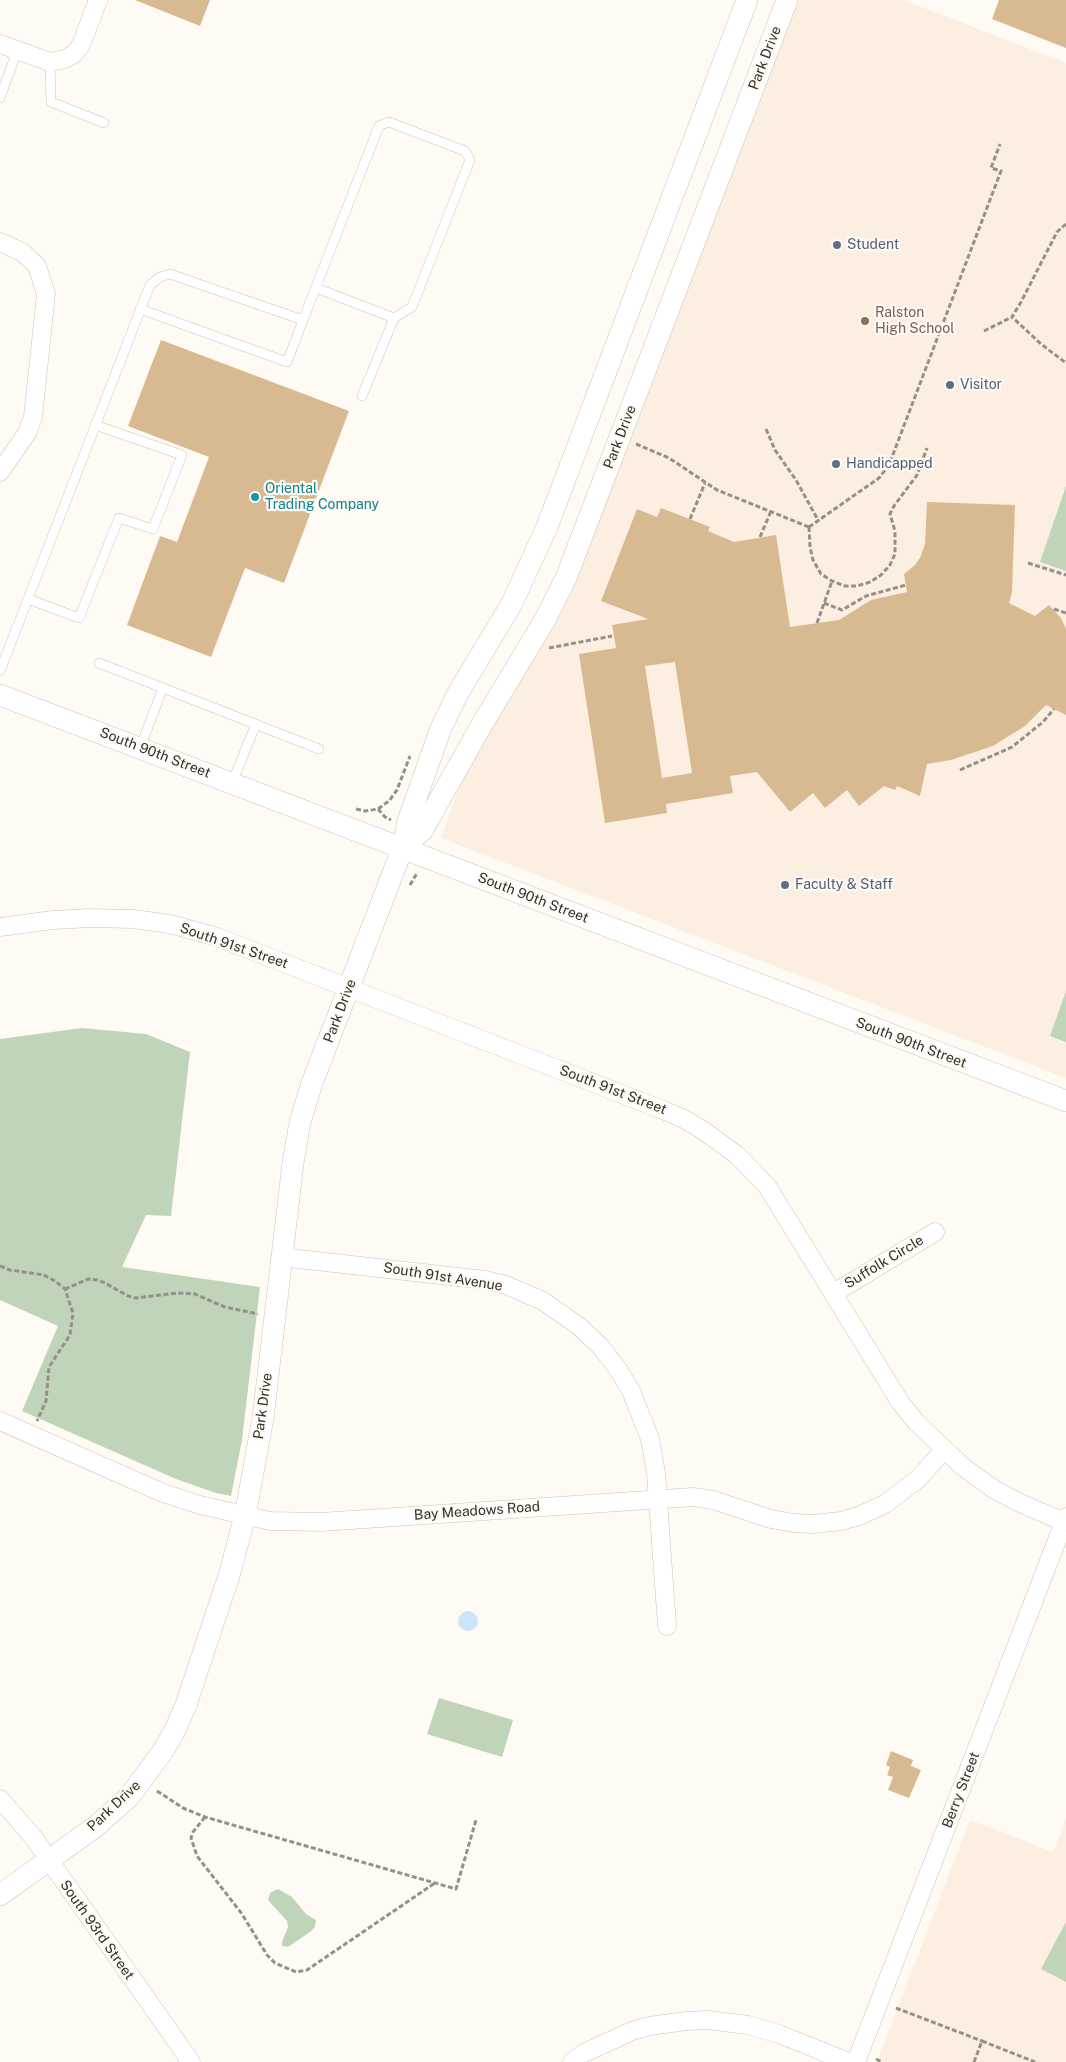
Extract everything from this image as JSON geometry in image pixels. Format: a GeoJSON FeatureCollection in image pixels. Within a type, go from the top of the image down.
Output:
{"type":"FeatureCollection","features":[{"type":"Feature","properties":{"kind":"street"},"geometry":{"type":"LineString","coordinates":[[0,44],[50,62],[65,59],[78,50],[98,0]]}},
{"type":"Feature","properties":{"kind":"street","name":"Park Drive"},"geometry":{"type":"LineString","coordinates":[[0,1895],[95,1827],[129,1797],[163,1751],[175,1730],[197,1674],[229,1576],[245,1516],[262,1418],[292,1163],[300,1122],[312,1083],[403,847],[408,821],[441,728],[458,693],[511,605],[547,527],[747,0]]}},
{"type":"Feature","properties":{"kind":"street","name":"Park Drive"},"geometry":{"type":"LineString","coordinates":[[403,847],[422,831],[481,726],[546,618],[566,578],[787,0]]}},
{"type":"Feature","properties":{"kind":"street"},"geometry":{"type":"LineString","coordinates":[[0,242],[22,252],[37,266],[46,294],[32,417],[27,433],[0,472]]}},
{"type":"Feature","properties":{"kind":"street","name":"South 90th Street"},"geometry":{"type":"LineString","coordinates":[[0,695],[403,847],[1066,1102]]}},
{"type":"Feature","properties":{"kind":"street","name":"South 91st Street"},"geometry":{"type":"LineString","coordinates":[[0,927],[53,920],[91,918],[133,919],[170,924],[217,937],[663,1110],[704,1131],[738,1156],[767,1186],[900,1402],[916,1422],[962,1466],[995,1490],[1020,1503],[1065,1520]]}},
{"type":"Feature","properties":{"kind":"street","name":"Suffolk Circle"},"geometry":{"type":"LineString","coordinates":[[834,1292],[935,1232]]}},
{"type":"Feature","properties":{"kind":"street","name":"South 91st Avenue"},"geometry":{"type":"LineString","coordinates":[[281,1257],[485,1280],[522,1291],[558,1310],[600,1346],[618,1368],[631,1391],[650,1439],[655,1458],[667,1626]]}},
{"type":"Feature","properties":{"kind":"street","name":"Bay Meadows Road"},"geometry":{"type":"LineString","coordinates":[[0,1421],[163,1493],[200,1505],[270,1521],[321,1522],[693,1497],[713,1500],[771,1519],[813,1524],[841,1521],[859,1516],[895,1498],[918,1479],[944,1450]]}},
{"type":"Feature","properties":{"kind":"street","name":"Berry Street"},"geometry":{"type":"LineString","coordinates":[[856,2062],[1065,1520]]}},
{"type":"Feature","properties":{"kind":"street","name":"South 93rd Street"},"geometry":{"type":"LineString","coordinates":[[0,1799],[33,1838],[191,2062]]}},
{"type":"Feature","properties":{"kind":"street"},"geometry":{"type":"LineString","coordinates":[[572,2062],[584,2053],[632,2031],[650,2026],[708,2020],[748,2025],[779,2034],[849,2062]]}},
{"type":"Feature","properties":{"kind":"lane"},"geometry":{"type":"LineString","coordinates":[[0,98],[17,51]]}},
{"type":"Feature","properties":{"kind":"lane"},"geometry":{"type":"LineString","coordinates":[[50,62],[51,102],[104,123]]}},
{"type":"Feature","properties":{"kind":"lane"},"geometry":{"type":"LineString","coordinates":[[140,309],[287,362],[379,126],[388,122],[465,151],[470,160],[412,307],[394,318],[362,396]]}},
{"type":"Feature","properties":{"kind":"lane"},"geometry":{"type":"LineString","coordinates":[[0,672],[150,285],[160,277],[170,274],[303,320]]}},
{"type":"Feature","properties":{"kind":"lane"},"geometry":{"type":"LineString","coordinates":[[316,288],[394,318]]}},
{"type":"Feature","properties":{"kind":"lane"},"geometry":{"type":"LineString","coordinates":[[28,599],[79,618],[119,518],[153,529],[182,455],[95,425]]}},
{"type":"Feature","properties":{"kind":"lane"},"geometry":{"type":"LineString","coordinates":[[99,663],[319,749]]}},
{"type":"Feature","properties":{"kind":"lane"},"geometry":{"type":"LineString","coordinates":[[140,748],[163,688]]}},
{"type":"Feature","properties":{"kind":"lane"},"geometry":{"type":"LineString","coordinates":[[232,783],[256,724]]}},
{"type":"Feature","properties":{"kind":"path"},"geometry":{"type":"LineString","coordinates":[[808,527],[879,478],[889,465],[1001,171],[991,168],[1000,144]]}},
{"type":"Feature","properties":{"kind":"path"},"geometry":{"type":"LineString","coordinates":[[984,331],[1012,317],[1057,232],[1066,224]]}},
{"type":"Feature","properties":{"kind":"path"},"geometry":{"type":"LineString","coordinates":[[1012,317],[1041,344],[1066,363]]}},
{"type":"Feature","properties":{"kind":"path"},"geometry":{"type":"LineString","coordinates":[[766,429],[775,450],[796,480],[818,520]]}},
{"type":"Feature","properties":{"kind":"path"},"geometry":{"type":"LineString","coordinates":[[630,442],[683,465],[705,483],[808,527]]}},
{"type":"Feature","properties":{"kind":"path"},"geometry":{"type":"LineString","coordinates":[[808,527],[813,560],[821,574],[845,586],[857,586],[870,582],[881,575],[890,565],[895,554],[896,543],[890,514],[917,475],[927,448]]}},
{"type":"Feature","properties":{"kind":"path"},"geometry":{"type":"LineString","coordinates":[[690,519],[705,483]]}},
{"type":"Feature","properties":{"kind":"path"},"geometry":{"type":"LineString","coordinates":[[760,538],[771,511]]}},
{"type":"Feature","properties":{"kind":"path"},"geometry":{"type":"LineString","coordinates":[[1028,563],[1066,575]]}},
{"type":"Feature","properties":{"kind":"path"},"geometry":{"type":"LineString","coordinates":[[816,623],[832,581]]}},
{"type":"Feature","properties":{"kind":"path"},"geometry":{"type":"LineString","coordinates":[[824,604],[842,610],[866,596],[906,585]]}},
{"type":"Feature","properties":{"kind":"path"},"geometry":{"type":"LineString","coordinates":[[1054,609],[1066,612]]}},
{"type":"Feature","properties":{"kind":"path"},"geometry":{"type":"LineString","coordinates":[[542,650],[612,636]]}},
{"type":"Feature","properties":{"kind":"path"},"geometry":{"type":"LineString","coordinates":[[960,770],[1012,747],[1043,722],[1054,709]]}},
{"type":"Feature","properties":{"kind":"path"},"geometry":{"type":"LineString","coordinates":[[378,809],[389,801],[397,790],[410,755]]}},
{"type":"Feature","properties":{"kind":"path"},"geometry":{"type":"LineString","coordinates":[[0,1266],[10,1270],[44,1275],[65,1289],[73,1312],[73,1325],[70,1335],[49,1367],[46,1401],[37,1422]]}},
{"type":"Feature","properties":{"kind":"path"},"geometry":{"type":"LineString","coordinates":[[65,1289],[88,1279],[97,1280],[136,1298],[195,1294],[224,1307],[258,1314]]}},
{"type":"Feature","properties":{"kind":"path"},"geometry":{"type":"LineString","coordinates":[[157,1791],[183,1808],[205,1817],[456,1889],[476,1820]]}},
{"type":"Feature","properties":{"kind":"path"},"geometry":{"type":"LineString","coordinates":[[205,1817],[193,1832],[192,1838],[197,1856],[242,1914],[267,1956],[275,1963],[296,1972],[307,1970],[435,1883]]}},
{"type":"Feature","properties":{"kind":"path"},"geometry":{"type":"LineString","coordinates":[[896,2008],[1034,2062]]}},
{"type":"Feature","properties":{"kind":"path"},"geometry":{"type":"LineString","coordinates":[[974,2062],[982,2041]]}},
{"type":"Feature","properties":{"kind":"path"},"geometry":{"type":"LineString","coordinates":[[876,2060],[882,2062]]}},
{"type":"Feature","properties":{"kind":"shaded area","name":"Ralston High School"},"geometry":{"type":"Polygon","coordinates":[[[787,0],[903,0],[1066,63],[1066,1078],[441,838],[481,726],[566,578],[787,0]]]}},
{"type":"Feature","properties":{"kind":"shaded area"},"geometry":{"type":"Polygon","coordinates":[[[1066,1819],[1066,2062],[877,2062],[970,1820],[1053,1852],[1066,1819]]]}},
{"type":"Feature","properties":{"kind":"green space"},"geometry":{"type":"Polygon","coordinates":[[[1066,486],[1066,571],[1040,562],[1066,486]]]}},
{"type":"Feature","properties":{"kind":"green space"},"geometry":{"type":"Polygon","coordinates":[[[1066,991],[1066,1042],[1050,1036],[1066,991]]]}},
{"type":"Feature","properties":{"kind":"green space"},"geometry":{"type":"Polygon","coordinates":[[[82,1028],[146,1034],[190,1052],[171,1216],[146,1215],[122,1267],[260,1287],[242,1440],[231,1496],[216,1493],[176,1479],[22,1411],[58,1326],[0,1300],[0,1039],[82,1028]]]}},
{"type":"Feature","properties":{"kind":"green space"},"geometry":{"type":"Polygon","coordinates":[[[439,1698],[513,1720],[502,1757],[427,1734],[439,1698]]]}},
{"type":"Feature","properties":{"kind":"green space"},"geometry":{"type":"Polygon","coordinates":[[[278,1889],[292,1897],[306,1914],[316,1920],[315,1927],[310,1932],[288,1947],[282,1946],[288,1927],[287,1921],[268,1900],[270,1893],[278,1889]]]}},
{"type":"Feature","properties":{"kind":"green space"},"geometry":{"type":"Polygon","coordinates":[[[1066,1922],[1066,1982],[1041,1969],[1066,1922]]]}},
{"type":"Feature","properties":{"kind":"water"},"geometry":{"type":"Polygon","coordinates":[[[468,1611],[475,1614],[478,1621],[475,1628],[468,1631],[461,1628],[458,1621],[461,1614],[468,1611]]]}},
{"type":"Feature","properties":{"kind":"building"},"geometry":{"type":"Polygon","coordinates":[[[135,0],[210,0],[200,26],[135,0]]]}},
{"type":"Feature","properties":{"kind":"building"},"geometry":{"type":"Polygon","coordinates":[[[999,0],[1066,0],[1066,48],[992,19],[999,0]]]}},
{"type":"Feature","properties":{"kind":"building","name":"Oriental Trading Company"},"geometry":{"type":"Polygon","coordinates":[[[161,340],[349,411],[284,583],[245,568],[211,657],[127,625],[160,536],[177,542],[209,457],[128,426],[161,340]]]}},
{"type":"Feature","properties":{"kind":"building"},"geometry":{"type":"Polygon","coordinates":[[[927,502],[1015,505],[1012,592],[1009,603],[1035,616],[1049,605],[1061,618],[1066,629],[1066,715],[1046,705],[1025,726],[993,746],[951,760],[927,764],[920,796],[897,786],[895,790],[884,786],[859,806],[847,790],[825,808],[813,793],[790,812],[757,772],[730,776],[733,793],[666,804],[667,813],[605,823],[579,654],[616,648],[612,625],[648,619],[601,601],[637,509],[657,517],[661,508],[710,527],[708,531],[734,542],[776,535],[790,627],[839,620],[871,600],[907,592],[904,574],[920,558],[925,544],[927,502]],[[675,662],[645,666],[662,778],[692,773],[675,662]]]}},
{"type":"Feature","properties":{"kind":"building"},"geometry":{"type":"Polygon","coordinates":[[[891,1751],[913,1760],[911,1766],[921,1770],[909,1798],[888,1790],[893,1777],[887,1775],[890,1767],[886,1765],[891,1751]]]}},
{"type":"Feature","properties":{"kind":"place","name":"Student"},"geometry":{"type":"Point","coordinates":[837,245]}},
{"type":"Feature","properties":{"kind":"place","name":"Ralston High School"},"geometry":{"type":"Point","coordinates":[865,321]}},
{"type":"Feature","properties":{"kind":"place","name":"Visitor"},"geometry":{"type":"Point","coordinates":[950,385]}},
{"type":"Feature","properties":{"kind":"place","name":"Handicapped"},"geometry":{"type":"Point","coordinates":[836,464]}},
{"type":"Feature","properties":{"kind":"place","name":"Oriental Trading Company"},"geometry":{"type":"Point","coordinates":[255,497]}},
{"type":"Feature","properties":{"kind":"place","name":"Faculty & Staff"},"geometry":{"type":"Point","coordinates":[785,885]}}]}
